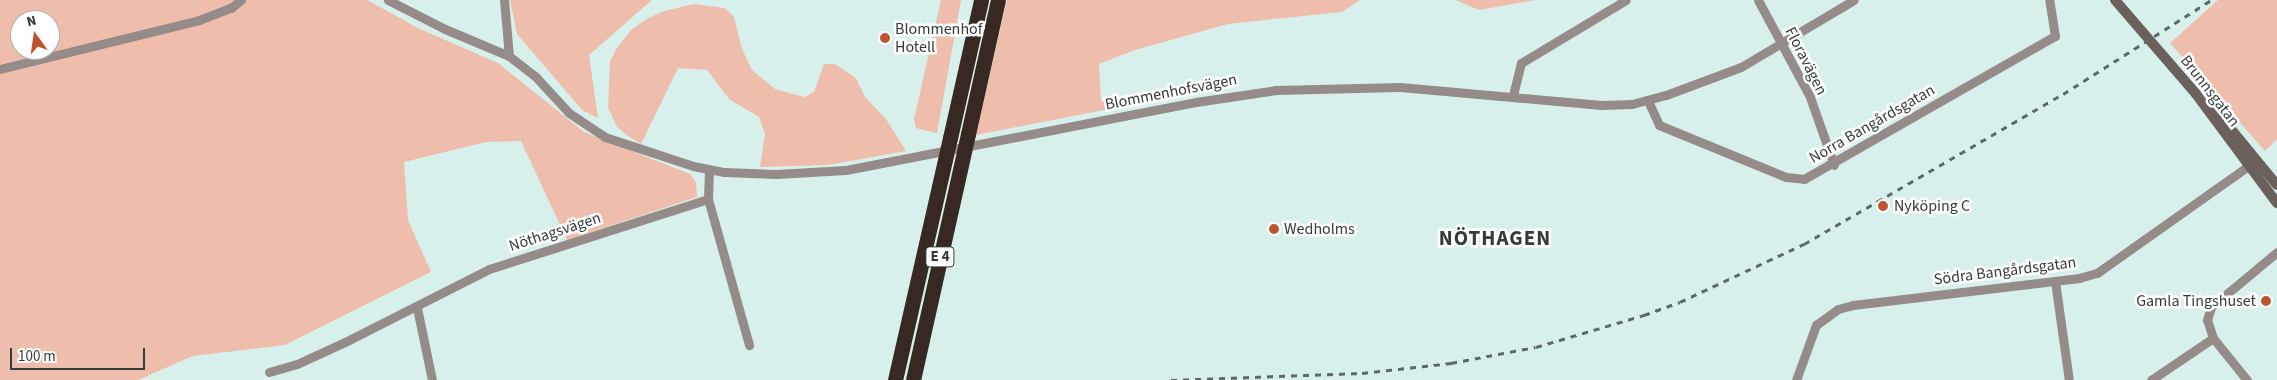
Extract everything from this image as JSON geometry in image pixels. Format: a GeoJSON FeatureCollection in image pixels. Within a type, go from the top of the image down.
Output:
{"type":"FeatureCollection","features":[{"type":"Feature","properties":{"kind":"highway","name":"E 4"},"geometry":{"type":"LineString","coordinates":[[895,380],[981,0]]}},
{"type":"Feature","properties":{"kind":"highway","name":"E 4"},"geometry":{"type":"LineString","coordinates":[[912,380],[998,0]]}},
{"type":"Feature","properties":{"kind":"main road","name":"Brunnsgatan"},"geometry":{"type":"LineString","coordinates":[[2115,0],[2196,94],[2252,163],[2277,185]]}},
{"type":"Feature","properties":{"kind":"main road","name":"Brunnsgatan"},"geometry":{"type":"LineString","coordinates":[[2123,0],[2252,163],[2277,203]]}},
{"type":"Feature","properties":{"kind":"street"},"geometry":{"type":"LineString","coordinates":[[0,69],[199,20],[231,8],[242,0]]}},
{"type":"Feature","properties":{"kind":"street","name":"Blommenhofsvägen"},"geometry":{"type":"LineString","coordinates":[[388,0],[509,56],[526,68],[586,127],[636,150],[710,170],[742,173],[822,173],[1230,95],[1269,91],[1391,87],[1513,95],[1602,105],[1648,101],[1741,67],[1854,0]]}},
{"type":"Feature","properties":{"kind":"street"},"geometry":{"type":"LineString","coordinates":[[504,0],[509,56]]}},
{"type":"Feature","properties":{"kind":"street"},"geometry":{"type":"LineString","coordinates":[[1513,95],[1522,63],[1626,0]]}},
{"type":"Feature","properties":{"kind":"street","name":"Floravägen"},"geometry":{"type":"LineString","coordinates":[[1758,0],[1810,97],[1834,165]]}},
{"type":"Feature","properties":{"kind":"street","name":"Norra Bangårdsgatan"},"geometry":{"type":"LineString","coordinates":[[1648,101],[1659,125],[1786,177],[1804,180],[1834,165],[2055,36],[2049,0]]}},
{"type":"Feature","properties":{"kind":"street","name":"Södra Bangårdsgatan"},"geometry":{"type":"LineString","coordinates":[[1796,380],[1816,325],[1838,309],[1853,305],[2055,282],[2098,273],[2252,163]]}},
{"type":"Feature","properties":{"kind":"street"},"geometry":{"type":"LineString","coordinates":[[710,170],[708,199],[749,345]]}},
{"type":"Feature","properties":{"kind":"street","name":"Nöthagsvägen"},"geometry":{"type":"LineString","coordinates":[[269,372],[297,364],[417,308],[452,286],[489,269],[708,199]]}},
{"type":"Feature","properties":{"kind":"street"},"geometry":{"type":"LineString","coordinates":[[2247,380],[2213,338],[2207,320],[2212,307],[2277,252]]}},
{"type":"Feature","properties":{"kind":"street"},"geometry":{"type":"LineString","coordinates":[[2055,282],[2069,380]]}},
{"type":"Feature","properties":{"kind":"street"},"geometry":{"type":"LineString","coordinates":[[417,308],[432,380]]}},
{"type":"Feature","properties":{"kind":"street"},"geometry":{"type":"LineString","coordinates":[[2151,380],[2213,338]]}},
{"type":"Feature","properties":{"kind":"shaded area"},"geometry":{"type":"Polygon","coordinates":[[[0,0],[367,0],[418,28],[498,63],[584,132],[690,174],[696,182],[697,197],[567,240],[521,141],[486,142],[404,162],[408,220],[431,272],[285,345],[193,356],[138,380],[0,380],[0,0]]]}},
{"type":"Feature","properties":{"kind":"shaded area"},"geometry":{"type":"Polygon","coordinates":[[[510,0],[652,0],[589,55],[598,118],[582,110],[517,34],[510,0]]]}},
{"type":"Feature","properties":{"kind":"shaded area"},"geometry":{"type":"Polygon","coordinates":[[[941,0],[961,0],[937,133],[916,128],[914,119],[941,0]]]}},
{"type":"Feature","properties":{"kind":"shaded area"},"geometry":{"type":"Polygon","coordinates":[[[1007,0],[1360,0],[1342,12],[1228,24],[1135,50],[1099,64],[1101,101],[1122,99],[1124,106],[976,135],[1007,0]]]}},
{"type":"Feature","properties":{"kind":"shaded area"},"geometry":{"type":"Polygon","coordinates":[[[1456,0],[1536,0],[1479,10],[1456,0]]]}},
{"type":"Feature","properties":{"kind":"shaded area"},"geometry":{"type":"Polygon","coordinates":[[[2218,0],[2277,0],[2277,139],[2265,151],[2170,43],[2218,0]]]}},
{"type":"Feature","properties":{"kind":"shaded area"},"geometry":{"type":"Polygon","coordinates":[[[693,4],[725,8],[734,17],[742,49],[752,70],[775,89],[804,97],[814,92],[824,64],[835,64],[856,78],[865,97],[886,119],[906,151],[828,165],[760,167],[765,134],[759,117],[729,99],[707,70],[678,68],[641,144],[628,136],[617,127],[608,108],[610,61],[631,30],[645,20],[661,12],[693,4]]]}},
{"type":"Feature","properties":{"kind":"railway"},"geometry":{"type":"LineString","coordinates":[[1171,380],[1362,373],[1451,363],[1536,347],[1644,315],[1680,302],[1804,244],[2063,94],[2211,0]]}},
{"type":"Feature","properties":{"kind":"place","name":"Blommenhof Hotell"},"geometry":{"type":"Point","coordinates":[885,38]}},
{"type":"Feature","properties":{"kind":"place","name":"Nyköping C"},"geometry":{"type":"Point","coordinates":[1883,206]}},
{"type":"Feature","properties":{"kind":"place","name":"Wedholms"},"geometry":{"type":"Point","coordinates":[1274,229]}},
{"type":"Feature","properties":{"kind":"place","name":"Gamla Tingshuset"},"geometry":{"type":"Point","coordinates":[2266,301]}},
{"type":"Feature","properties":{"kind":"district","name":"NÖTHAGEN"},"geometry":{"type":"Point","coordinates":[1495,238]}}]}
